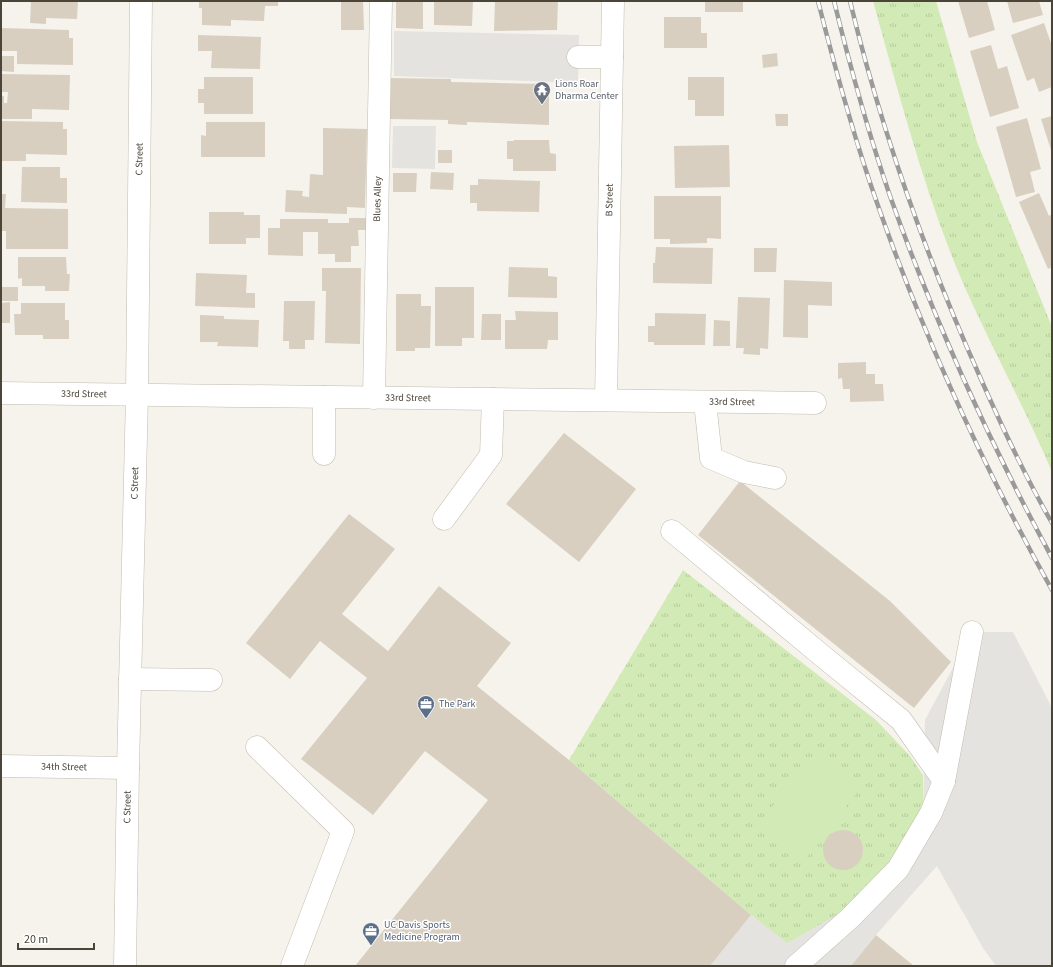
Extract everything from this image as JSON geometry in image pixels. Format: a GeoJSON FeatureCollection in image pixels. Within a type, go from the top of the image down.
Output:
{"type":"FeatureCollection","features":[{"type":"Feature","properties":{"kind":"street","name":"C Street"},"geometry":{"type":"LineString","coordinates":[[125,966],[137,395],[141,1]]}},
{"type":"Feature","properties":{"kind":"street","name":"Blues Alley"},"geometry":{"type":"LineString","coordinates":[[374,398],[389,54],[381,1]]}},
{"type":"Feature","properties":{"kind":"street","name":"B Street"},"geometry":{"type":"LineString","coordinates":[[606,400],[613,1]]}},
{"type":"Feature","properties":{"kind":"street"},"geometry":{"type":"LineString","coordinates":[[578,57],[612,57]]}},
{"type":"Feature","properties":{"kind":"street","name":"33rd Street"},"geometry":{"type":"LineString","coordinates":[[1,393],[815,403]]}},
{"type":"Feature","properties":{"kind":"street"},"geometry":{"type":"LineString","coordinates":[[324,397],[324,454]]}},
{"type":"Feature","properties":{"kind":"street"},"geometry":{"type":"LineString","coordinates":[[444,519],[491,456],[493,399]]}},
{"type":"Feature","properties":{"kind":"street"},"geometry":{"type":"LineString","coordinates":[[705,402],[711,458],[744,472],[775,478]]}},
{"type":"Feature","properties":{"kind":"street"},"geometry":{"type":"LineString","coordinates":[[672,531],[813,649],[901,720],[944,781]]}},
{"type":"Feature","properties":{"kind":"street"},"geometry":{"type":"LineString","coordinates":[[796,966],[850,918],[898,869],[930,813],[944,781],[972,632]]}},
{"type":"Feature","properties":{"kind":"street"},"geometry":{"type":"LineString","coordinates":[[130,679],[211,680]]}},
{"type":"Feature","properties":{"kind":"street"},"geometry":{"type":"LineString","coordinates":[[257,747],[343,831],[292,966]]}},
{"type":"Feature","properties":{"kind":"street","name":"34th Street"},"geometry":{"type":"LineString","coordinates":[[1,766],[128,768]]}},
{"type":"Feature","properties":{"kind":"green space"},"geometry":{"type":"Polygon","coordinates":[[[873,1],[936,1],[977,142],[1052,327],[1052,472],[1041,446],[968,295],[944,236],[911,136],[873,1]]]}},
{"type":"Feature","properties":{"kind":"green space"},"geometry":{"type":"Polygon","coordinates":[[[683,570],[876,720],[910,756],[923,775],[923,813],[892,865],[849,908],[787,944],[569,760],[683,570]]]}},
{"type":"Feature","properties":{"kind":"green space"},"geometry":{"type":"Polygon","coordinates":[[[817,750],[862,786],[803,862],[757,826],[817,750]]]}},
{"type":"Feature","properties":{"kind":"shaded area"},"geometry":{"type":"Polygon","coordinates":[[[394,31],[579,35],[578,83],[394,76],[394,31]]]}},
{"type":"Feature","properties":{"kind":"shaded area"},"geometry":{"type":"Polygon","coordinates":[[[393,126],[436,126],[435,169],[392,168],[393,126]]]}},
{"type":"Feature","properties":{"kind":"shaded area"},"geometry":{"type":"Polygon","coordinates":[[[972,632],[1013,632],[1052,708],[1052,966],[996,966],[983,948],[937,866],[876,935],[851,966],[710,966],[751,915],[787,943],[849,908],[892,866],[923,813],[925,720],[972,632]]]}},
{"type":"Feature","properties":{"kind":"building"},"geometry":{"type":"Polygon","coordinates":[[[31,1],[78,1],[77,19],[46,18],[46,24],[30,23],[31,1]]]}},
{"type":"Feature","properties":{"kind":"building"},"geometry":{"type":"Polygon","coordinates":[[[199,1],[278,1],[278,6],[265,6],[264,21],[231,20],[231,26],[202,25],[202,8],[199,8],[199,1]]]}},
{"type":"Feature","properties":{"kind":"building"},"geometry":{"type":"Polygon","coordinates":[[[341,1],[363,1],[364,30],[341,30],[341,1]]]}},
{"type":"Feature","properties":{"kind":"building"},"geometry":{"type":"Polygon","coordinates":[[[396,1],[423,1],[423,29],[396,28],[396,1]]]}},
{"type":"Feature","properties":{"kind":"building"},"geometry":{"type":"Polygon","coordinates":[[[434,1],[473,1],[472,26],[434,25],[434,1]]]}},
{"type":"Feature","properties":{"kind":"building"},"geometry":{"type":"Polygon","coordinates":[[[495,1],[558,1],[557,30],[494,31],[495,1]]]}},
{"type":"Feature","properties":{"kind":"building"},"geometry":{"type":"Polygon","coordinates":[[[705,1],[743,1],[743,12],[705,12],[705,1]]]}},
{"type":"Feature","properties":{"kind":"building"},"geometry":{"type":"Polygon","coordinates":[[[958,1],[987,1],[995,30],[969,38],[958,1]]]}},
{"type":"Feature","properties":{"kind":"building"},"geometry":{"type":"Polygon","coordinates":[[[1007,1],[1039,1],[1043,15],[1013,23],[1007,1]]]}},
{"type":"Feature","properties":{"kind":"building"},"geometry":{"type":"Polygon","coordinates":[[[664,17],[701,17],[701,33],[707,33],[707,48],[664,48],[664,17]]]}},
{"type":"Feature","properties":{"kind":"building"},"geometry":{"type":"Polygon","coordinates":[[[1044,23],[1052,46],[1052,87],[1039,92],[1034,78],[1027,81],[1011,35],[1044,23]]]}},
{"type":"Feature","properties":{"kind":"building"},"geometry":{"type":"Polygon","coordinates":[[[1,28],[69,30],[69,38],[73,38],[73,65],[17,64],[17,51],[1,51],[1,28]]]}},
{"type":"Feature","properties":{"kind":"building"},"geometry":{"type":"Polygon","coordinates":[[[198,35],[261,37],[260,69],[211,68],[212,51],[198,51],[198,35]]]}},
{"type":"Feature","properties":{"kind":"building"},"geometry":{"type":"Polygon","coordinates":[[[991,45],[998,69],[1007,66],[1019,108],[990,117],[970,51],[991,45]]]}},
{"type":"Feature","properties":{"kind":"building"},"geometry":{"type":"Polygon","coordinates":[[[777,53],[778,66],[763,68],[762,55],[777,53]]]}},
{"type":"Feature","properties":{"kind":"building"},"geometry":{"type":"Polygon","coordinates":[[[1,56],[14,56],[14,72],[1,71],[1,56]]]}},
{"type":"Feature","properties":{"kind":"building"},"geometry":{"type":"Polygon","coordinates":[[[1,74],[70,75],[69,110],[32,109],[32,119],[1,119],[1,96],[4,96],[4,103],[7,103],[8,92],[1,92],[1,74]]]}},
{"type":"Feature","properties":{"kind":"building"},"geometry":{"type":"Polygon","coordinates":[[[204,77],[253,77],[253,114],[204,114],[204,103],[198,103],[198,89],[204,89],[204,77]]]}},
{"type":"Feature","properties":{"kind":"building"},"geometry":{"type":"Polygon","coordinates":[[[688,77],[724,77],[724,116],[695,116],[695,100],[688,100],[688,77]]]}},
{"type":"Feature","properties":{"kind":"building"},"geometry":{"type":"Polygon","coordinates":[[[390,78],[451,79],[451,82],[549,84],[549,125],[467,122],[467,125],[448,124],[448,120],[390,119],[390,78]]]}},
{"type":"Feature","properties":{"kind":"building"},"geometry":{"type":"Polygon","coordinates":[[[775,114],[788,114],[788,126],[776,126],[775,114]]]}},
{"type":"Feature","properties":{"kind":"building"},"geometry":{"type":"Polygon","coordinates":[[[1052,116],[1052,153],[1041,119],[1052,116]]]}},
{"type":"Feature","properties":{"kind":"building"},"geometry":{"type":"Polygon","coordinates":[[[1027,118],[1041,169],[1030,172],[1035,192],[1016,197],[996,127],[1027,118]]]}},
{"type":"Feature","properties":{"kind":"building"},"geometry":{"type":"Polygon","coordinates":[[[1,121],[63,122],[63,129],[67,129],[67,155],[26,154],[26,161],[1,161],[1,121]]]}},
{"type":"Feature","properties":{"kind":"building"},"geometry":{"type":"Polygon","coordinates":[[[206,122],[265,122],[265,157],[201,157],[201,135],[206,136],[206,122]]]}},
{"type":"Feature","properties":{"kind":"building"},"geometry":{"type":"Polygon","coordinates":[[[323,128],[367,129],[365,208],[347,207],[347,214],[285,212],[286,190],[303,191],[302,196],[309,197],[310,174],[323,175],[323,128]]]}},
{"type":"Feature","properties":{"kind":"building"},"geometry":{"type":"Polygon","coordinates":[[[549,140],[550,153],[556,154],[556,171],[513,171],[513,159],[507,159],[507,141],[549,140]]]}},
{"type":"Feature","properties":{"kind":"building"},"geometry":{"type":"Polygon","coordinates":[[[729,145],[730,187],[675,188],[674,146],[729,145]]]}},
{"type":"Feature","properties":{"kind":"building"},"geometry":{"type":"Polygon","coordinates":[[[438,150],[452,150],[452,163],[438,163],[438,150]]]}},
{"type":"Feature","properties":{"kind":"building"},"geometry":{"type":"Polygon","coordinates":[[[22,167],[60,167],[60,178],[67,178],[67,203],[21,202],[22,167]]]}},
{"type":"Feature","properties":{"kind":"building"},"geometry":{"type":"Polygon","coordinates":[[[431,172],[454,173],[453,190],[430,189],[431,172]]]}},
{"type":"Feature","properties":{"kind":"building"},"geometry":{"type":"Polygon","coordinates":[[[393,173],[417,173],[416,192],[393,192],[393,173]]]}},
{"type":"Feature","properties":{"kind":"building"},"geometry":{"type":"Polygon","coordinates":[[[478,179],[540,181],[539,212],[477,211],[477,203],[470,203],[470,185],[478,185],[478,179]]]}},
{"type":"Feature","properties":{"kind":"building"},"geometry":{"type":"Polygon","coordinates":[[[1039,193],[1049,216],[1052,214],[1052,267],[1048,269],[1019,202],[1039,193]]]}},
{"type":"Feature","properties":{"kind":"building"},"geometry":{"type":"Polygon","coordinates":[[[1,194],[6,194],[5,208],[68,209],[68,249],[6,249],[6,231],[1,231],[1,194]]]}},
{"type":"Feature","properties":{"kind":"building"},"geometry":{"type":"Polygon","coordinates":[[[654,196],[721,196],[721,239],[707,238],[707,243],[670,244],[670,239],[654,239],[654,196]]]}},
{"type":"Feature","properties":{"kind":"building"},"geometry":{"type":"Polygon","coordinates":[[[209,212],[244,212],[244,215],[260,215],[260,238],[246,238],[246,244],[209,244],[209,212]]]}},
{"type":"Feature","properties":{"kind":"building"},"geometry":{"type":"Polygon","coordinates":[[[349,218],[367,218],[367,230],[358,230],[359,246],[351,246],[351,262],[335,262],[335,254],[318,254],[318,232],[303,232],[303,256],[268,255],[268,228],[280,228],[280,219],[328,219],[328,223],[349,223],[349,218]]]}},
{"type":"Feature","properties":{"kind":"building"},"geometry":{"type":"Polygon","coordinates":[[[656,247],[713,248],[712,284],[653,283],[653,263],[655,263],[656,247]]]}},
{"type":"Feature","properties":{"kind":"building"},"geometry":{"type":"Polygon","coordinates":[[[754,248],[777,248],[776,272],[754,272],[754,248]]]}},
{"type":"Feature","properties":{"kind":"building"},"geometry":{"type":"Polygon","coordinates":[[[18,257],[66,257],[67,274],[70,274],[69,291],[45,291],[45,286],[22,286],[22,278],[18,279],[18,257]]]}},
{"type":"Feature","properties":{"kind":"building"},"geometry":{"type":"Polygon","coordinates":[[[509,267],[548,268],[548,276],[557,277],[557,298],[508,297],[509,267]]]}},
{"type":"Feature","properties":{"kind":"building"},"geometry":{"type":"Polygon","coordinates":[[[322,268],[361,268],[360,344],[325,343],[326,291],[322,291],[322,268]]]}},
{"type":"Feature","properties":{"kind":"building"},"geometry":{"type":"Polygon","coordinates":[[[196,273],[247,275],[246,293],[255,293],[255,308],[195,306],[196,273]]]}},
{"type":"Feature","properties":{"kind":"building"},"geometry":{"type":"Polygon","coordinates":[[[784,280],[832,282],[832,306],[808,305],[808,338],[783,337],[784,280]]]}},
{"type":"Feature","properties":{"kind":"building"},"geometry":{"type":"Polygon","coordinates":[[[1,287],[18,287],[18,301],[1,301],[1,287]]]}},
{"type":"Feature","properties":{"kind":"building"},"geometry":{"type":"Polygon","coordinates":[[[435,287],[474,287],[474,338],[462,338],[462,346],[435,346],[435,287]]]}},
{"type":"Feature","properties":{"kind":"building"},"geometry":{"type":"Polygon","coordinates":[[[396,294],[421,294],[421,306],[431,306],[430,348],[415,348],[415,351],[396,351],[396,294]]]}},
{"type":"Feature","properties":{"kind":"building"},"geometry":{"type":"Polygon","coordinates":[[[738,297],[770,298],[768,349],[760,348],[760,355],[743,354],[744,348],[736,348],[738,297]]]}},
{"type":"Feature","properties":{"kind":"building"},"geometry":{"type":"Polygon","coordinates":[[[284,301],[315,301],[314,340],[305,340],[305,349],[289,349],[289,341],[283,341],[284,301]]]}},
{"type":"Feature","properties":{"kind":"building"},"geometry":{"type":"Polygon","coordinates":[[[10,302],[10,323],[1,323],[1,303],[10,302]]]}},
{"type":"Feature","properties":{"kind":"building"},"geometry":{"type":"Polygon","coordinates":[[[21,303],[65,303],[65,320],[69,320],[69,339],[43,339],[43,335],[15,335],[14,314],[21,314],[21,303]]]}},
{"type":"Feature","properties":{"kind":"building"},"geometry":{"type":"Polygon","coordinates":[[[515,311],[558,312],[558,340],[548,340],[547,349],[505,349],[505,320],[516,320],[515,311]]]}},
{"type":"Feature","properties":{"kind":"building"},"geometry":{"type":"Polygon","coordinates":[[[655,313],[706,314],[705,345],[654,345],[654,342],[648,342],[648,326],[655,326],[655,313]]]}},
{"type":"Feature","properties":{"kind":"building"},"geometry":{"type":"Polygon","coordinates":[[[482,314],[501,314],[501,340],[481,340],[482,314]]]}},
{"type":"Feature","properties":{"kind":"building"},"geometry":{"type":"Polygon","coordinates":[[[200,315],[224,316],[224,319],[259,320],[258,347],[217,346],[218,342],[200,342],[200,315]]]}},
{"type":"Feature","properties":{"kind":"building"},"geometry":{"type":"Polygon","coordinates":[[[714,320],[730,321],[730,346],[713,346],[714,320]]]}},
{"type":"Feature","properties":{"kind":"building"},"geometry":{"type":"Polygon","coordinates":[[[866,362],[866,374],[875,374],[875,384],[883,384],[884,401],[850,402],[850,389],[843,389],[842,378],[838,379],[838,363],[866,362]]]}},
{"type":"Feature","properties":{"kind":"building"},"geometry":{"type":"Polygon","coordinates":[[[564,433],[636,489],[579,562],[506,504],[564,433]]]}},
{"type":"Feature","properties":{"kind":"building"},"geometry":{"type":"Polygon","coordinates":[[[740,481],[890,601],[951,662],[914,708],[698,535],[740,481]]]}},
{"type":"Feature","properties":{"kind":"building","name":"The Park"},"geometry":{"type":"Polygon","coordinates":[[[349,514],[395,549],[342,614],[388,651],[439,586],[511,643],[477,686],[569,760],[751,915],[710,966],[355,966],[488,800],[425,751],[373,815],[301,759],[367,678],[320,641],[290,679],[246,643],[349,514]]]}},
{"type":"Feature","properties":{"kind":"building"},"geometry":{"type":"Polygon","coordinates":[[[847,830],[854,833],[860,839],[863,850],[862,858],[854,867],[847,870],[839,870],[832,867],[824,858],[823,846],[826,839],[835,831],[847,830]]]}},
{"type":"Feature","properties":{"kind":"building"},"geometry":{"type":"Polygon","coordinates":[[[876,935],[914,966],[851,966],[876,935]]]}},
{"type":"Feature","properties":{"kind":"railway"},"geometry":{"type":"LineString","coordinates":[[818,1],[852,126],[894,250],[934,350],[978,448],[1052,590]]}},
{"type":"Feature","properties":{"kind":"railway"},"geometry":{"type":"LineString","coordinates":[[834,1],[874,148],[890,196],[925,288],[964,380],[1006,470],[1052,558]]}},
{"type":"Feature","properties":{"kind":"railway"},"geometry":{"type":"LineString","coordinates":[[850,1],[876,97],[906,192],[923,239],[988,396],[1032,487],[1052,523]]}},
{"type":"Feature","properties":{"kind":"place","name":"Lions Roar Dharma Center"},"geometry":{"type":"Point","coordinates":[542,105]}},
{"type":"Feature","properties":{"kind":"place","name":"The Park"},"geometry":{"type":"Point","coordinates":[426,719]}},
{"type":"Feature","properties":{"kind":"place","name":"UC Davis Sports Medicine Program"},"geometry":{"type":"Point","coordinates":[371,946]}}]}
